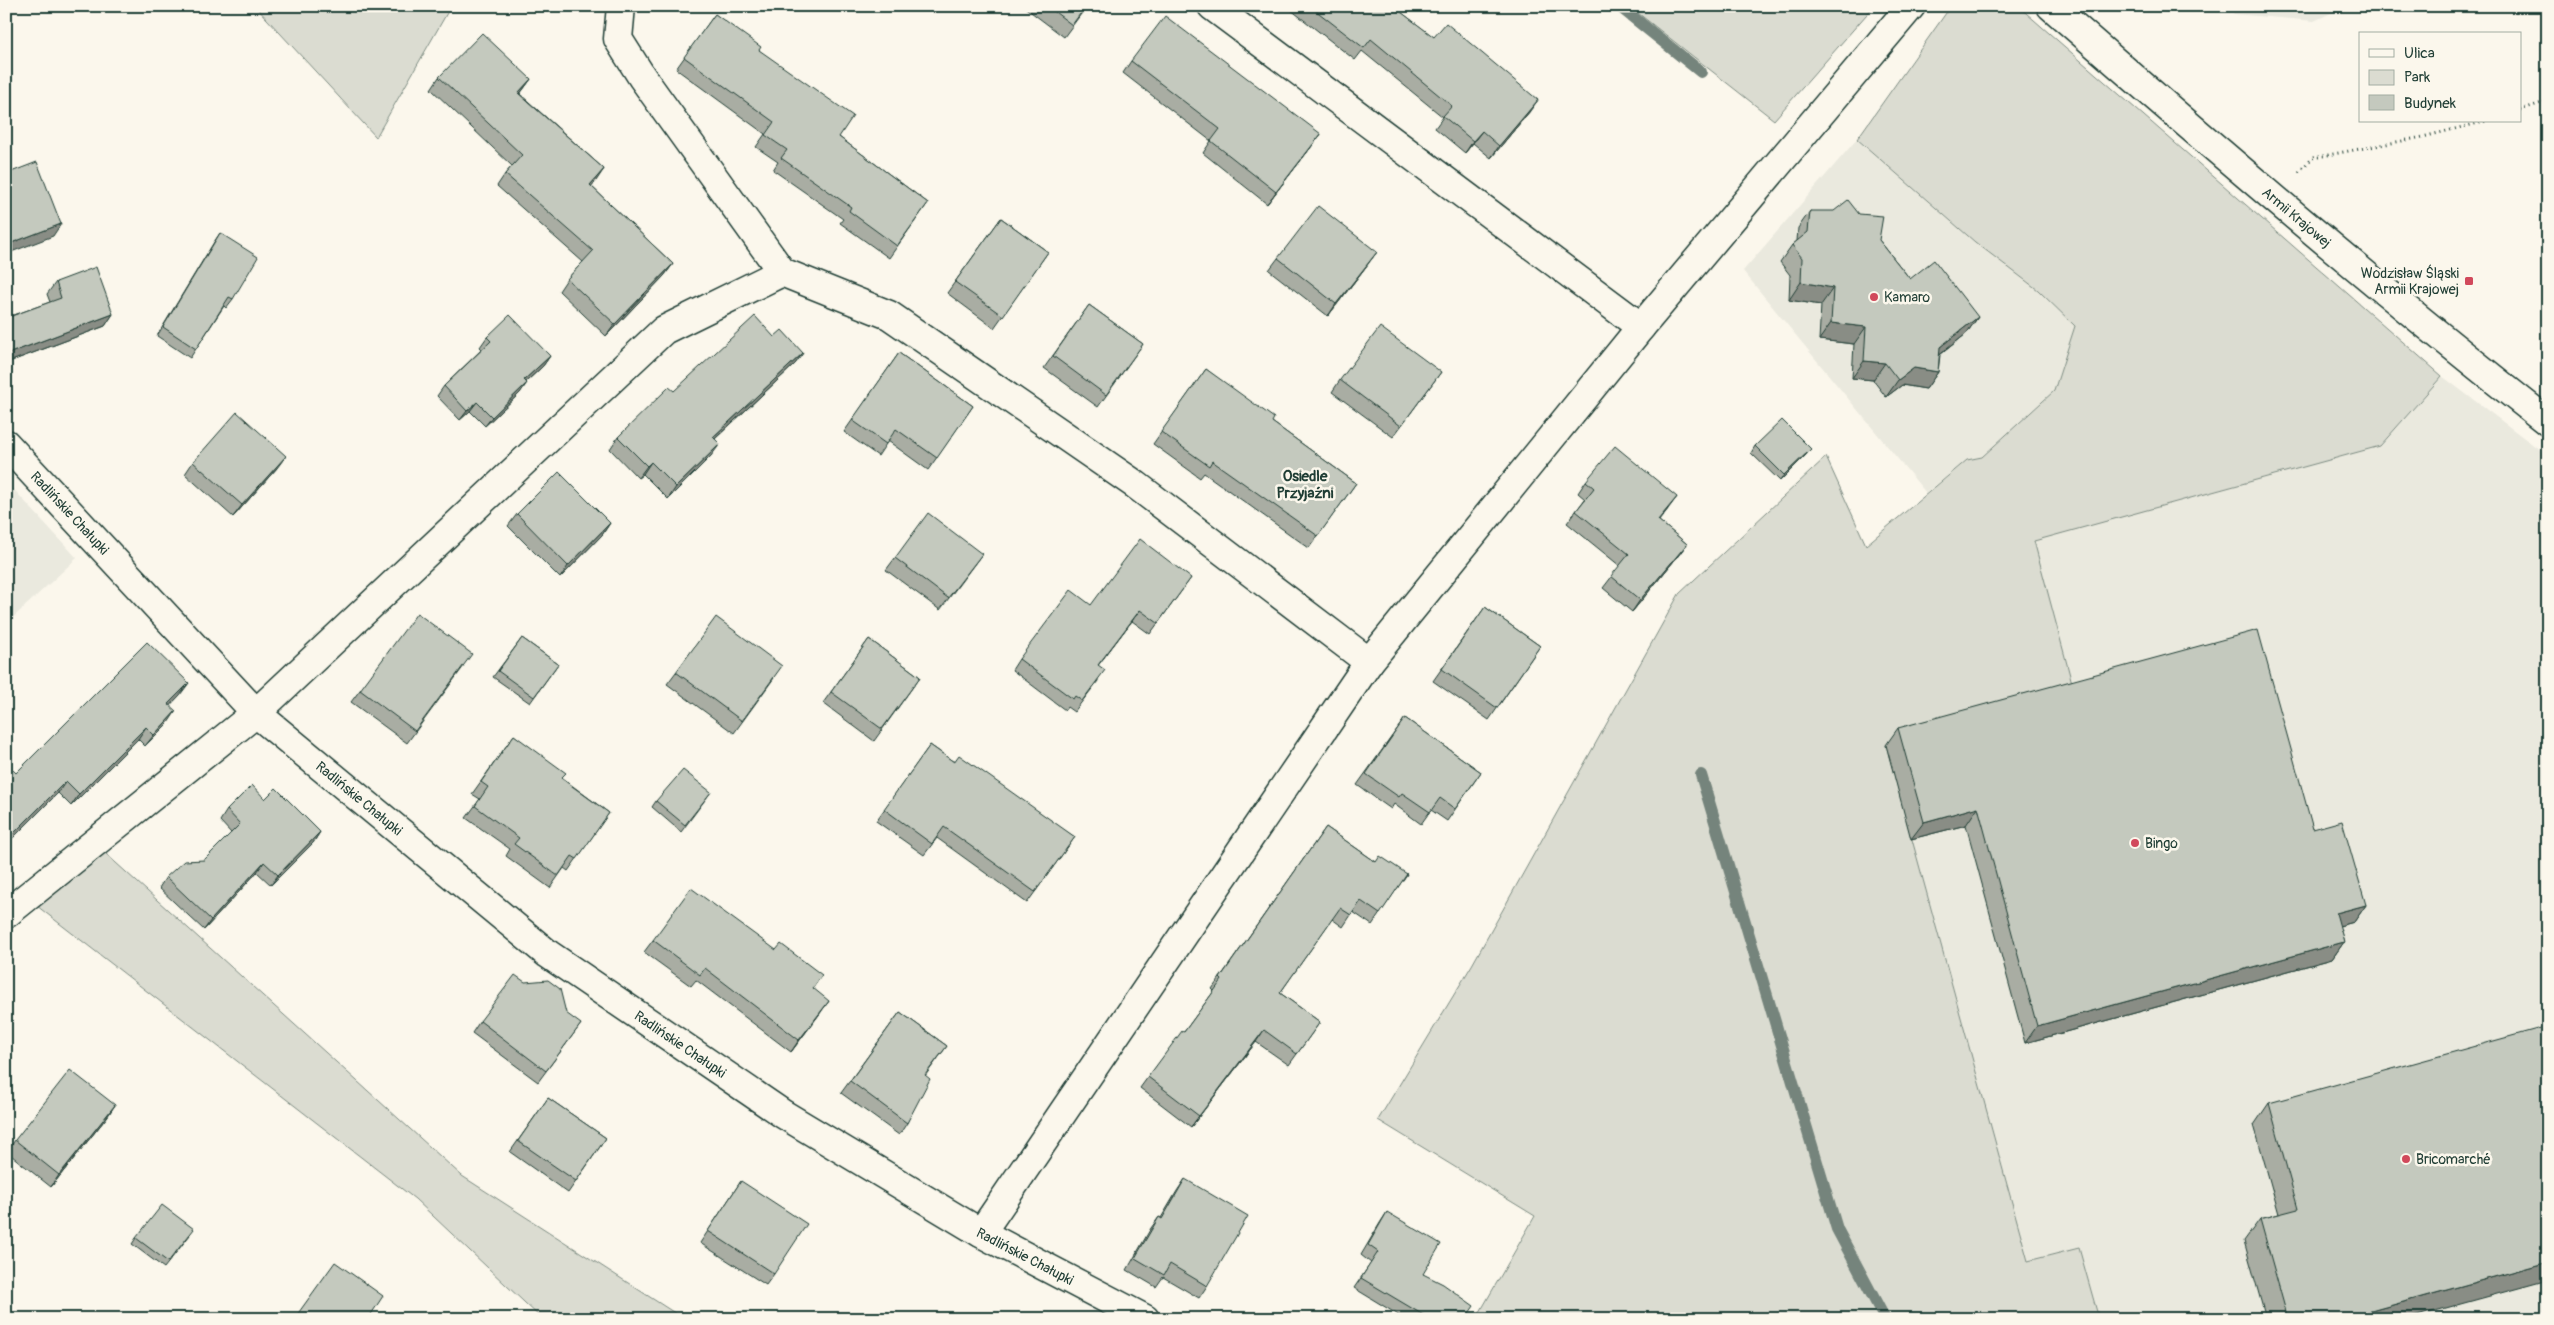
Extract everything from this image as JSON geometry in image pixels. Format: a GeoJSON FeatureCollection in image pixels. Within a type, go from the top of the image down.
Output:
{"type":"FeatureCollection","features":[{"type":"Feature","properties":{"kind":"street"},"geometry":{"type":"LineString","coordinates":[[620,6],[618,39],[642,78],[782,272],[890,315],[1136,485],[1369,662]]}},
{"type":"Feature","properties":{"kind":"street"},"geometry":{"type":"LineString","coordinates":[[1212,6],[1642,327]]}},
{"type":"Feature","properties":{"kind":"street"},"geometry":{"type":"LineString","coordinates":[[981,1233],[1369,662],[1642,327],[1911,6]]}},
{"type":"Feature","properties":{"kind":"street","name":"Armii Krajowej"},"geometry":{"type":"LineString","coordinates":[[2051,6],[2211,144],[2476,366],[2548,422]]}},
{"type":"Feature","properties":{"kind":"street"},"geometry":{"type":"LineString","coordinates":[[6,914],[256,713],[664,330],[782,272]]}},
{"type":"Feature","properties":{"kind":"street","name":"Radlińskie Chałupki"},"geometry":{"type":"LineString","coordinates":[[6,444],[256,713],[548,954],[783,1114],[981,1233],[1145,1319]]}},
{"type":"Feature","properties":{"kind":"path"},"geometry":{"type":"LineString","coordinates":[[2522,109],[2548,101]]}},
{"type":"Feature","properties":{"kind":"path"},"geometry":{"type":"LineString","coordinates":[[2296,176],[2312,158],[2423,137],[2482,122]]}},
{"type":"Feature","properties":{"kind":"shaded area"},"geometry":{"type":"Polygon","coordinates":[[[2227,6],[2346,6],[2314,21],[2234,14],[2227,6]]]}},
{"type":"Feature","properties":{"kind":"shaded area"},"geometry":{"type":"Polygon","coordinates":[[[1857,139],[1975,242],[2038,290],[2075,326],[2054,391],[1982,457],[1967,460],[1926,493],[1743,271],[1857,139]]]}},
{"type":"Feature","properties":{"kind":"shaded area"},"geometry":{"type":"Polygon","coordinates":[[[2442,376],[2548,456],[2548,1319],[2099,1319],[2079,1248],[2028,1261],[1886,745],[2075,694],[2033,541],[2380,446],[2442,376]]]}},
{"type":"Feature","properties":{"kind":"shaded area"},"geometry":{"type":"Polygon","coordinates":[[[6,481],[77,558],[6,624],[6,481]]]}},
{"type":"Feature","properties":{"kind":"green space"},"geometry":{"type":"Polygon","coordinates":[[[255,6],[451,6],[376,137],[255,6]]]}},
{"type":"Feature","properties":{"kind":"green space"},"geometry":{"type":"Polygon","coordinates":[[[1629,6],[1874,6],[1774,120],[1629,6]]]}},
{"type":"Feature","properties":{"kind":"green space"},"geometry":{"type":"Polygon","coordinates":[[[1951,6],[2018,6],[2442,376],[2380,446],[2034,541],[2072,683],[1886,745],[2028,1261],[2079,1248],[2099,1319],[1476,1319],[1535,1216],[1378,1120],[1472,965],[1679,594],[1826,457],[1866,545],[1967,460],[1982,457],[2054,391],[2075,326],[2038,290],[1975,242],[1857,139],[1951,6]]]}},
{"type":"Feature","properties":{"kind":"green space"},"geometry":{"type":"Polygon","coordinates":[[[105,853],[462,1176],[684,1319],[542,1319],[415,1199],[37,906],[105,853]]]}},
{"type":"Feature","properties":{"kind":"building"},"geometry":{"type":"Polygon","coordinates":[[[1047,6],[1086,6],[1072,25],[1047,6]]]}},
{"type":"Feature","properties":{"kind":"building"},"geometry":{"type":"Polygon","coordinates":[[[1310,6],[1393,6],[1434,37],[1446,23],[1538,100],[1499,146],[1482,131],[1473,141],[1443,116],[1452,106],[1371,39],[1364,48],[1310,6]]]}},
{"type":"Feature","properties":{"kind":"building"},"geometry":{"type":"Polygon","coordinates":[[[715,14],[761,47],[759,50],[853,116],[839,137],[928,203],[897,246],[849,211],[851,207],[781,158],[787,150],[765,135],[774,122],[684,57],[715,14]]]}},
{"type":"Feature","properties":{"kind":"building"},"geometry":{"type":"Polygon","coordinates":[[[1165,16],[1321,134],[1276,192],[1211,141],[1220,129],[1131,61],[1165,16]]]}},
{"type":"Feature","properties":{"kind":"building"},"geometry":{"type":"Polygon","coordinates":[[[482,33],[531,79],[518,93],[604,169],[590,185],[673,264],[615,324],[567,279],[593,251],[505,174],[522,155],[439,77],[482,33]]]}},
{"type":"Feature","properties":{"kind":"building"},"geometry":{"type":"Polygon","coordinates":[[[37,162],[61,224],[6,245],[6,174],[37,162]]]}},
{"type":"Feature","properties":{"kind":"building"},"geometry":{"type":"Polygon","coordinates":[[[1848,200],[1859,214],[1883,216],[1879,240],[1910,279],[1934,260],[1978,317],[1940,347],[1938,372],[1914,368],[1898,380],[1885,363],[1864,361],[1866,327],[1831,323],[1833,288],[1801,282],[1802,258],[1792,245],[1808,232],[1810,211],[1834,211],[1848,200]]]}},
{"type":"Feature","properties":{"kind":"building"},"geometry":{"type":"Polygon","coordinates":[[[1318,206],[1377,252],[1336,304],[1278,258],[1318,206]]]}},
{"type":"Feature","properties":{"kind":"building"},"geometry":{"type":"Polygon","coordinates":[[[1001,218],[1048,252],[1003,316],[955,282],[1001,218]]]}},
{"type":"Feature","properties":{"kind":"building"},"geometry":{"type":"Polygon","coordinates":[[[220,233],[258,257],[233,299],[229,297],[196,349],[163,327],[220,233]]]}},
{"type":"Feature","properties":{"kind":"building"},"geometry":{"type":"Polygon","coordinates":[[[96,267],[113,314],[10,353],[6,344],[6,318],[61,298],[56,282],[96,267]]]}},
{"type":"Feature","properties":{"kind":"building"},"geometry":{"type":"Polygon","coordinates":[[[1089,305],[1143,344],[1106,395],[1053,356],[1089,305]]]}},
{"type":"Feature","properties":{"kind":"building"},"geometry":{"type":"Polygon","coordinates":[[[510,315],[550,356],[524,380],[527,383],[492,417],[477,402],[467,411],[444,386],[491,341],[487,337],[510,315]]]}},
{"type":"Feature","properties":{"kind":"building"},"geometry":{"type":"Polygon","coordinates":[[[755,316],[774,337],[782,330],[803,353],[713,437],[720,444],[676,487],[651,462],[647,466],[618,437],[669,387],[674,391],[755,316]]]}},
{"type":"Feature","properties":{"kind":"building"},"geometry":{"type":"Polygon","coordinates":[[[1380,327],[1441,372],[1401,426],[1340,380],[1380,327]]]}},
{"type":"Feature","properties":{"kind":"building"},"geometry":{"type":"Polygon","coordinates":[[[899,353],[973,406],[937,458],[896,429],[886,444],[852,420],[899,353]]]}},
{"type":"Feature","properties":{"kind":"building"},"geometry":{"type":"Polygon","coordinates":[[[1206,369],[1274,418],[1272,422],[1356,483],[1318,536],[1212,461],[1209,466],[1161,432],[1206,369]]]}},
{"type":"Feature","properties":{"kind":"building"},"geometry":{"type":"Polygon","coordinates":[[[237,412],[286,456],[242,505],[193,462],[237,412]]]}},
{"type":"Feature","properties":{"kind":"building"},"geometry":{"type":"Polygon","coordinates":[[[1782,420],[1811,449],[1784,475],[1755,446],[1782,420]]]}},
{"type":"Feature","properties":{"kind":"building"},"geometry":{"type":"Polygon","coordinates":[[[1615,446],[1677,497],[1658,520],[1687,544],[1640,600],[1611,576],[1629,554],[1576,511],[1594,488],[1586,481],[1615,446]]]}},
{"type":"Feature","properties":{"kind":"building"},"geometry":{"type":"Polygon","coordinates":[[[559,472],[610,523],[568,566],[517,514],[559,472]]]}},
{"type":"Feature","properties":{"kind":"building"},"geometry":{"type":"Polygon","coordinates":[[[928,513],[982,554],[948,598],[895,558],[928,513]]]}},
{"type":"Feature","properties":{"kind":"building"},"geometry":{"type":"Polygon","coordinates":[[[1140,539],[1191,578],[1158,623],[1140,610],[1098,665],[1105,670],[1082,701],[1075,696],[1073,699],[1019,659],[1071,590],[1091,605],[1140,539]]]}},
{"type":"Feature","properties":{"kind":"building"},"geometry":{"type":"Polygon","coordinates":[[[1485,607],[1540,646],[1497,708],[1442,669],[1485,607]]]}},
{"type":"Feature","properties":{"kind":"building"},"geometry":{"type":"Polygon","coordinates":[[[417,613],[472,654],[415,731],[360,690],[417,613]]]}},
{"type":"Feature","properties":{"kind":"building"},"geometry":{"type":"Polygon","coordinates":[[[716,617],[782,666],[742,721],[676,672],[716,617]]]}},
{"type":"Feature","properties":{"kind":"building","name":"Bingo"},"geometry":{"type":"Polygon","coordinates":[[[2258,630],[2313,829],[2342,821],[2366,905],[2336,913],[2344,942],[2037,1026],[1978,807],[1924,822],[1898,728],[2258,630]]]}},
{"type":"Feature","properties":{"kind":"building"},"geometry":{"type":"Polygon","coordinates":[[[522,638],[558,664],[534,697],[498,671],[522,638]]]}},
{"type":"Feature","properties":{"kind":"building"},"geometry":{"type":"Polygon","coordinates":[[[869,639],[920,677],[882,729],[831,692],[869,639]]]}},
{"type":"Feature","properties":{"kind":"building"},"geometry":{"type":"Polygon","coordinates":[[[147,642],[189,683],[168,704],[176,711],[154,735],[146,727],[79,794],[66,781],[6,841],[6,763],[16,773],[147,642]]]}},
{"type":"Feature","properties":{"kind":"building"},"geometry":{"type":"Polygon","coordinates":[[[1405,718],[1481,772],[1455,809],[1440,798],[1430,812],[1402,793],[1399,797],[1366,774],[1405,718]]]}},
{"type":"Feature","properties":{"kind":"building"},"geometry":{"type":"Polygon","coordinates":[[[514,735],[566,773],[561,778],[609,813],[577,859],[572,856],[558,876],[514,844],[519,838],[475,806],[488,787],[481,782],[514,735]]]}},
{"type":"Feature","properties":{"kind":"building"},"geometry":{"type":"Polygon","coordinates":[[[930,745],[954,762],[959,755],[1075,837],[1035,892],[944,827],[932,844],[884,809],[930,745]]]}},
{"type":"Feature","properties":{"kind":"building"},"geometry":{"type":"Polygon","coordinates":[[[683,770],[711,792],[685,825],[656,801],[683,770]]]}},
{"type":"Feature","properties":{"kind":"building"},"geometry":{"type":"Polygon","coordinates":[[[252,785],[265,799],[276,788],[320,832],[278,875],[264,862],[211,920],[166,877],[184,861],[204,860],[240,824],[227,810],[252,785]]]}},
{"type":"Feature","properties":{"kind":"building"},"geometry":{"type":"Polygon","coordinates":[[[1326,827],[1376,862],[1380,856],[1407,874],[1380,914],[1361,901],[1351,915],[1340,908],[1280,993],[1320,1022],[1297,1054],[1264,1030],[1199,1116],[1148,1077],[1222,980],[1220,978],[1326,827]]]}},
{"type":"Feature","properties":{"kind":"building"},"geometry":{"type":"Polygon","coordinates":[[[691,888],[776,950],[781,944],[822,975],[813,988],[829,1001],[799,1040],[705,968],[700,975],[653,940],[691,888]]]}},
{"type":"Feature","properties":{"kind":"building"},"geometry":{"type":"Polygon","coordinates":[[[515,975],[525,982],[548,980],[560,989],[566,1013],[581,1024],[546,1071],[480,1021],[515,975]]]}},
{"type":"Feature","properties":{"kind":"building"},"geometry":{"type":"Polygon","coordinates":[[[900,1012],[947,1046],[925,1075],[930,1079],[907,1123],[850,1081],[900,1012]]]}},
{"type":"Feature","properties":{"kind":"building","name":"Bricomarché"},"geometry":{"type":"Polygon","coordinates":[[[2548,1026],[2548,1262],[2342,1319],[2288,1319],[2260,1219],[2298,1209],[2269,1103],[2548,1026]]]}},
{"type":"Feature","properties":{"kind":"building"},"geometry":{"type":"Polygon","coordinates":[[[70,1070],[115,1105],[59,1175],[15,1140],[70,1070]]]}},
{"type":"Feature","properties":{"kind":"building"},"geometry":{"type":"Polygon","coordinates":[[[548,1098],[606,1138],[576,1181],[518,1141],[548,1098]]]}},
{"type":"Feature","properties":{"kind":"building"},"geometry":{"type":"Polygon","coordinates":[[[1185,1179],[1248,1216],[1207,1286],[1170,1264],[1164,1275],[1135,1258],[1159,1217],[1162,1219],[1185,1179]]]}},
{"type":"Feature","properties":{"kind":"building"},"geometry":{"type":"Polygon","coordinates":[[[741,1181],[807,1224],[774,1274],[708,1231],[741,1181]]]}},
{"type":"Feature","properties":{"kind":"building"},"geometry":{"type":"Polygon","coordinates":[[[162,1205],[194,1229],[168,1262],[136,1238],[162,1205]]]}},
{"type":"Feature","properties":{"kind":"building"},"geometry":{"type":"Polygon","coordinates":[[[1387,1212],[1441,1244],[1423,1274],[1443,1284],[1474,1306],[1465,1319],[1430,1319],[1361,1278],[1378,1252],[1368,1245],[1387,1212]]]}},
{"type":"Feature","properties":{"kind":"building"},"geometry":{"type":"Polygon","coordinates":[[[335,1262],[383,1296],[368,1319],[294,1319],[335,1262]]]}},
{"type":"Feature","properties":{"kind":"waterway"},"geometry":{"type":"LineString","coordinates":[[1619,6],[1701,72]]}},
{"type":"Feature","properties":{"kind":"waterway"},"geometry":{"type":"LineString","coordinates":[[1701,775],[1837,1229],[1885,1319]]}},
{"type":"Feature","properties":{"kind":"place","name":"Wodzisław Śląski Armii Krajowej"},"geometry":{"type":"Point","coordinates":[2469,281]}},
{"type":"Feature","properties":{"kind":"place","name":"Kamaro"},"geometry":{"type":"Point","coordinates":[1874,297]}},
{"type":"Feature","properties":{"kind":"place","name":"Bingo"},"geometry":{"type":"Point","coordinates":[2135,843]}},
{"type":"Feature","properties":{"kind":"place","name":"Bricomarché"},"geometry":{"type":"Point","coordinates":[2406,1159]}},
{"type":"Feature","properties":{"kind":"district","name":"Osiedle Przyjaźni"},"geometry":{"type":"Point","coordinates":[1305,484]}}]}
